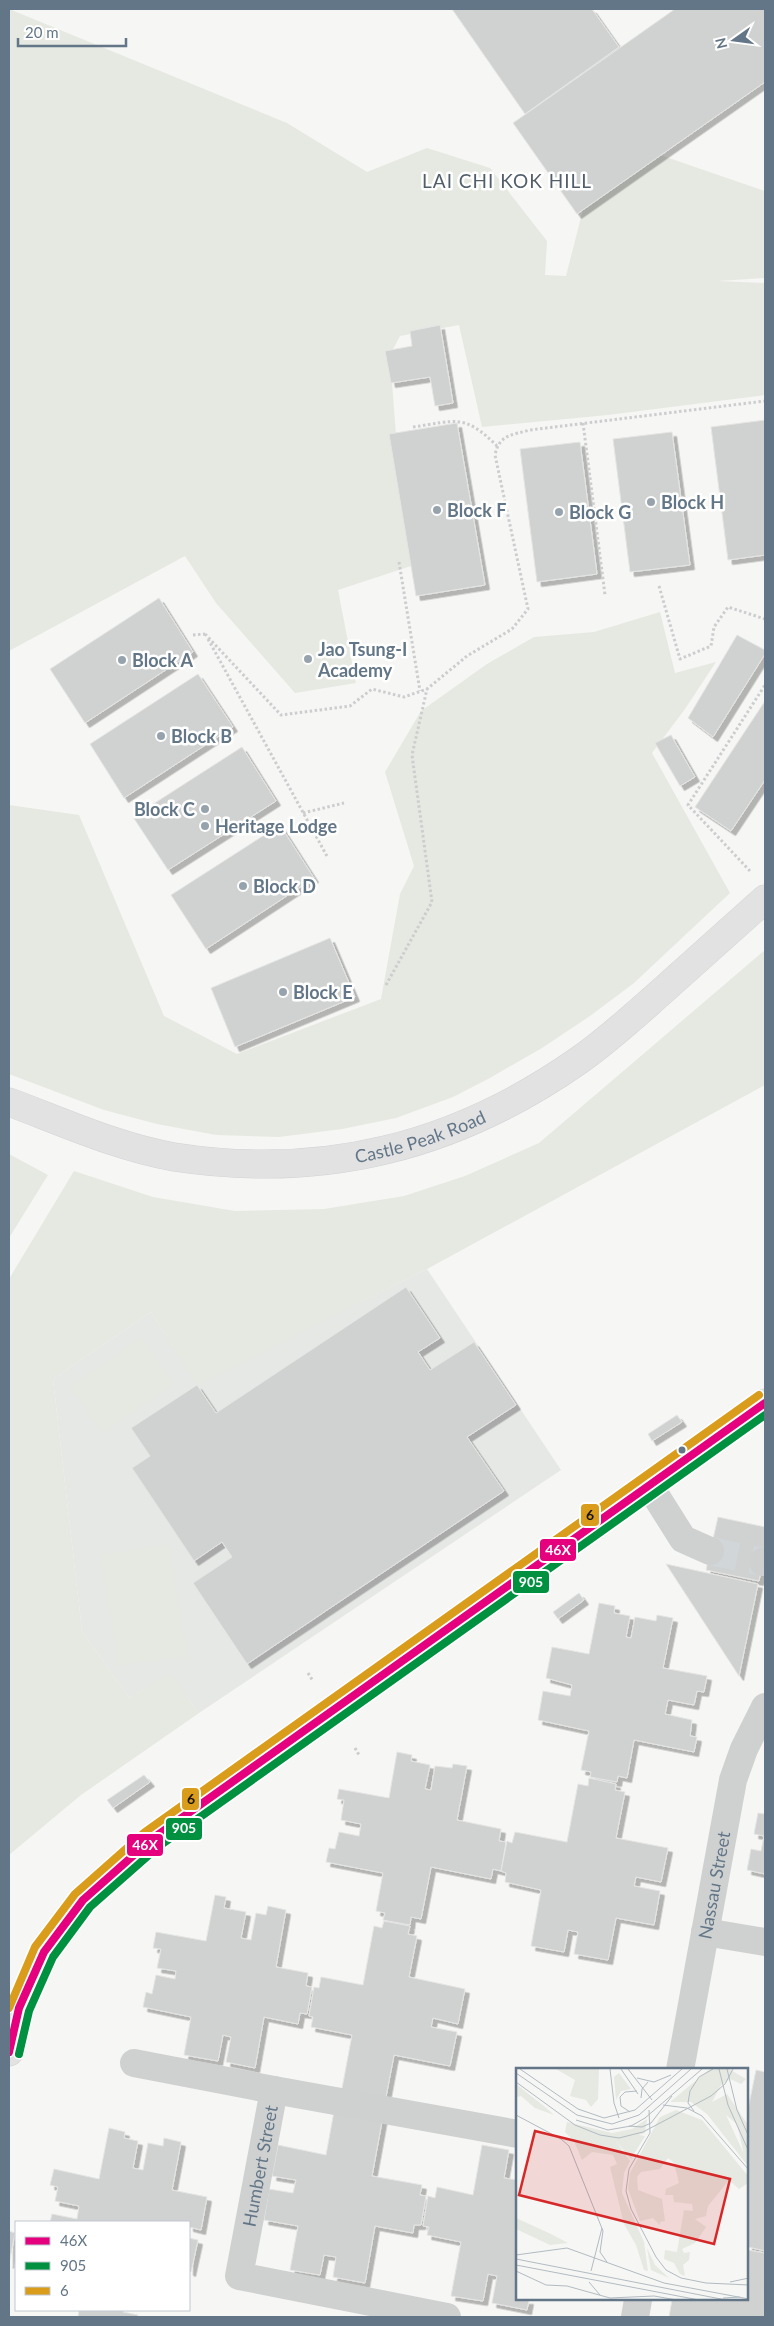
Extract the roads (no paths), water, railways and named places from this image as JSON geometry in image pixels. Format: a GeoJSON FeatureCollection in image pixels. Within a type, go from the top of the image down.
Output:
{"type":"FeatureCollection","features":[{"type":"Feature","properties":{"kind":"main road","name":"Castle Peak Road"},"geometry":{"type":"LineString","coordinates":[[9,1102],[94,1135],[133,1147],[174,1156],[253,1164],[291,1165],[340,1160],[384,1151],[465,1124],[544,1084],[618,1030],[765,899]]}},
{"type":"Feature","properties":{"kind":"main road"},"geometry":{"type":"LineString","coordinates":[[9,2052],[19,2008],[44,1952],[83,1900],[152,1839],[765,1403]]}},
{"type":"Feature","properties":{"kind":"street"},"geometry":{"type":"LineString","coordinates":[[649,1485],[683,1539],[712,1543]]}},
{"type":"Feature","properties":{"kind":"street","name":"Nassau Street"},"geometry":{"type":"LineString","coordinates":[[680,2068],[733,1780],[744,1749],[763,1720]]}},
{"type":"Feature","properties":{"kind":"street"},"geometry":{"type":"LineString","coordinates":[[705,1932],[765,1942]]}},
{"type":"Feature","properties":{"kind":"street"},"geometry":{"type":"LineString","coordinates":[[134,2063],[274,2090]]}},
{"type":"Feature","properties":{"kind":"street","name":"Humbert Street"},"geometry":{"type":"LineString","coordinates":[[447,2317],[239,2276],[274,2090],[516,2134]]}},
{"type":"Feature","properties":{"kind":"street"},"geometry":{"type":"LineString","coordinates":[[635,2317],[638,2301]]}},
{"type":"Feature","properties":{"kind":"tunnel"},"geometry":{"type":"LineString","coordinates":[[710,1551],[763,1562]]}},
{"type":"Feature","properties":{"kind":"place","name":"Block H"},"geometry":{"type":"Point","coordinates":[651,502]}},
{"type":"Feature","properties":{"kind":"place","name":"Block F"},"geometry":{"type":"Point","coordinates":[437,510]}},
{"type":"Feature","properties":{"kind":"place","name":"Block G"},"geometry":{"type":"Point","coordinates":[559,512]}},
{"type":"Feature","properties":{"kind":"place","name":"Jao Tsung-I Academy"},"geometry":{"type":"Point","coordinates":[308,659]}},
{"type":"Feature","properties":{"kind":"place","name":"Block A"},"geometry":{"type":"Point","coordinates":[122,660]}},
{"type":"Feature","properties":{"kind":"place","name":"Block B"},"geometry":{"type":"Point","coordinates":[161,736]}},
{"type":"Feature","properties":{"kind":"place","name":"Block C"},"geometry":{"type":"Point","coordinates":[205,809]}},
{"type":"Feature","properties":{"kind":"place","name":"Heritage Lodge"},"geometry":{"type":"Point","coordinates":[205,826]}},
{"type":"Feature","properties":{"kind":"place","name":"Block D"},"geometry":{"type":"Point","coordinates":[243,886]}},
{"type":"Feature","properties":{"kind":"place","name":"Block E"},"geometry":{"type":"Point","coordinates":[283,992]}},
{"type":"Feature","properties":{"kind":"district","name":"LAI CHI KOK HILL"},"geometry":{"type":"Point","coordinates":[507,180]}}]}
